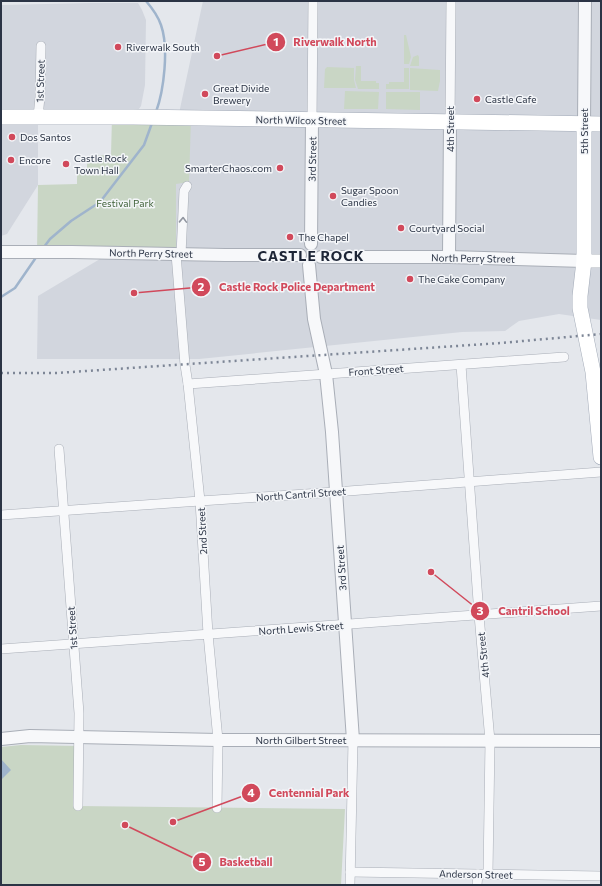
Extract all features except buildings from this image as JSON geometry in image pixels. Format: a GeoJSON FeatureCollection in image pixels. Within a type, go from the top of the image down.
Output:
{"type":"FeatureCollection","features":[{"type":"Feature","properties":{"kind":"main road","name":"North Wilcox Street"},"geometry":{"type":"LineString","coordinates":[[1,117],[133,117],[601,124]]}},
{"type":"Feature","properties":{"kind":"main road","name":"5th Street"},"geometry":{"type":"LineString","coordinates":[[584,123],[584,261],[580,308],[590,353],[596,394],[601,457]]}},
{"type":"Feature","properties":{"kind":"main road","name":"5th Street"},"geometry":{"type":"LineString","coordinates":[[584,261],[589,303],[599,349],[601,368]]}},
{"type":"Feature","properties":{"kind":"main road","name":"North Perry Street"},"geometry":{"type":"LineString","coordinates":[[584,261],[601,261]]}},
{"type":"Feature","properties":{"kind":"street","name":"3rd Street"},"geometry":{"type":"LineString","coordinates":[[311,244],[314,1]]}},
{"type":"Feature","properties":{"kind":"street","name":"4th Street"},"geometry":{"type":"LineString","coordinates":[[449,257],[451,1]]}},
{"type":"Feature","properties":{"kind":"street","name":"5th Street"},"geometry":{"type":"LineString","coordinates":[[584,123],[585,1]]}},
{"type":"Feature","properties":{"kind":"street","name":"1st Street"},"geometry":{"type":"LineString","coordinates":[[38,117],[41,46]]}},
{"type":"Feature","properties":{"kind":"street","name":"2nd Street"},"geometry":{"type":"LineString","coordinates":[[187,186],[184,191],[179,254],[184,365],[188,384],[200,501],[208,634],[218,740],[217,808]]}},
{"type":"Feature","properties":{"kind":"street"},"geometry":{"type":"LineString","coordinates":[[311,244],[317,246],[321,257],[316,264],[309,265],[303,261],[300,255],[304,246],[311,244]]}},
{"type":"Feature","properties":{"kind":"street","name":"North Perry Street"},"geometry":{"type":"LineString","coordinates":[[5,252],[300,255]]}},
{"type":"Feature","properties":{"kind":"street","name":"North Perry Street"},"geometry":{"type":"LineString","coordinates":[[321,257],[449,257],[584,261]]}},
{"type":"Feature","properties":{"kind":"street","name":"3rd Street"},"geometry":{"type":"LineString","coordinates":[[309,265],[314,319],[326,374],[332,432],[353,740],[350,885]]}},
{"type":"Feature","properties":{"kind":"street","name":"Front Street"},"geometry":{"type":"LineString","coordinates":[[188,384],[564,357]]}},
{"type":"Feature","properties":{"kind":"street","name":"4th Street"},"geometry":{"type":"LineString","coordinates":[[461,365],[479,615],[490,741],[488,874]]}},
{"type":"Feature","properties":{"kind":"street"},"geometry":{"type":"LineString","coordinates":[[596,394],[597,378],[601,368]]}},
{"type":"Feature","properties":{"kind":"street","name":"1st Street"},"geometry":{"type":"LineString","coordinates":[[59,449],[79,713],[78,806]]}},
{"type":"Feature","properties":{"kind":"street","name":"North Cantril Street"},"geometry":{"type":"LineString","coordinates":[[1,515],[469,483],[601,472]]}},
{"type":"Feature","properties":{"kind":"street","name":"North Lewis Street"},"geometry":{"type":"LineString","coordinates":[[1,649],[601,606]]}},
{"type":"Feature","properties":{"kind":"street","name":"North Gilbert Street"},"geometry":{"type":"LineString","coordinates":[[1,739],[26,736],[218,740],[601,741]]}},
{"type":"Feature","properties":{"kind":"street","name":"Anderson Street"},"geometry":{"type":"LineString","coordinates":[[350,872],[601,876]]}},
{"type":"Feature","properties":{"kind":"street"},"geometry":{"type":"LineString","coordinates":[[477,885],[478,874]]}},
{"type":"Feature","properties":{"kind":"street"},"geometry":{"type":"LineString","coordinates":[[581,875],[581,885]]}},
{"type":"Feature","properties":{"kind":"shaded area"},"geometry":{"type":"Polygon","coordinates":[[[203,1],[601,1],[601,320],[559,314],[519,321],[505,331],[462,332],[199,359],[37,359],[38,296],[110,253],[176,255],[178,118],[203,1]]]}},
{"type":"Feature","properties":{"kind":"shaded area"},"geometry":{"type":"Polygon","coordinates":[[[138,3],[142,10],[146,20],[145,85],[141,106],[133,117],[38,117],[38,185],[7,234],[1,236],[1,5],[138,3]]]}},
{"type":"Feature","properties":{"kind":"green space"},"geometry":{"type":"Polygon","coordinates":[[[404,35],[406,35],[411,57],[409,64],[404,64],[404,35]]]}},
{"type":"Feature","properties":{"kind":"green space"},"geometry":{"type":"Polygon","coordinates":[[[418,55],[419,66],[410,66],[413,57],[418,55]]]}},
{"type":"Feature","properties":{"kind":"green space"},"geometry":{"type":"Polygon","coordinates":[[[356,66],[361,66],[361,81],[376,81],[376,83],[379,83],[379,89],[358,89],[355,80],[356,66]]]}},
{"type":"Feature","properties":{"kind":"green space"},"geometry":{"type":"Polygon","coordinates":[[[327,67],[354,68],[356,88],[324,88],[325,69],[327,67]]]}},
{"type":"Feature","properties":{"kind":"green space"},"geometry":{"type":"Polygon","coordinates":[[[404,68],[409,68],[409,89],[386,89],[386,84],[389,84],[389,82],[404,82],[404,68]]]}},
{"type":"Feature","properties":{"kind":"green space"},"geometry":{"type":"Polygon","coordinates":[[[410,68],[440,70],[438,91],[410,90],[410,68]]]}},
{"type":"Feature","properties":{"kind":"green space"},"geometry":{"type":"Polygon","coordinates":[[[345,91],[379,92],[378,109],[344,109],[345,91]]]}},
{"type":"Feature","properties":{"kind":"green space"},"geometry":{"type":"Polygon","coordinates":[[[386,92],[420,92],[420,110],[386,109],[386,92]]]}},
{"type":"Feature","properties":{"kind":"green space","name":"Festival Park"},"geometry":{"type":"Polygon","coordinates":[[[112,117],[191,118],[189,182],[176,184],[176,254],[37,252],[38,185],[77,184],[77,169],[87,168],[87,156],[111,155],[112,117]]]}},
{"type":"Feature","properties":{"kind":"green space"},"geometry":{"type":"Polygon","coordinates":[[[21,745],[79,746],[78,806],[345,809],[341,885],[1,885],[1,747],[21,745]]]}},
{"type":"Feature","properties":{"kind":"water"},"geometry":{"type":"Polygon","coordinates":[[[1,759],[11,770],[1,780],[1,759]]]}},
{"type":"Feature","properties":{"kind":"waterway"},"geometry":{"type":"LineString","coordinates":[[146,1],[155,12],[160,22],[165,45],[163,81],[156,112]]}},
{"type":"Feature","properties":{"kind":"waterway"},"geometry":{"type":"LineString","coordinates":[[44,247],[50,239],[71,221],[100,202],[144,145],[152,123]]}},
{"type":"Feature","properties":{"kind":"waterway"},"geometry":{"type":"LineString","coordinates":[[1,297],[15,288],[37,256]]}},
{"type":"Feature","properties":{"kind":"railway"},"geometry":{"type":"LineString","coordinates":[[1,373],[57,373],[501,343],[601,334]]}},
{"type":"Feature","properties":{"kind":"place","name":"Riverwalk South"},"geometry":{"type":"Point","coordinates":[118,47]}},
{"type":"Feature","properties":{"kind":"place","name":"Riverwalk North"},"geometry":{"type":"Point","coordinates":[217,56]}},
{"type":"Feature","properties":{"kind":"place","name":"Great Divide Brewery"},"geometry":{"type":"Point","coordinates":[205,94]}},
{"type":"Feature","properties":{"kind":"place","name":"Castle Cafe"},"geometry":{"type":"Point","coordinates":[477,99]}},
{"type":"Feature","properties":{"kind":"place","name":"Dos Santos"},"geometry":{"type":"Point","coordinates":[12,137]}},
{"type":"Feature","properties":{"kind":"place","name":"Encore"},"geometry":{"type":"Point","coordinates":[11,160]}},
{"type":"Feature","properties":{"kind":"place","name":"Castle Rock Town Hall"},"geometry":{"type":"Point","coordinates":[66,164]}},
{"type":"Feature","properties":{"kind":"place","name":"SmarterChaos.com"},"geometry":{"type":"Point","coordinates":[280,168]}},
{"type":"Feature","properties":{"kind":"place","name":"Sugar Spoon Candies"},"geometry":{"type":"Point","coordinates":[333,196]}},
{"type":"Feature","properties":{"kind":"place","name":"Courtyard Social"},"geometry":{"type":"Point","coordinates":[401,228]}},
{"type":"Feature","properties":{"kind":"place","name":"The Chapel"},"geometry":{"type":"Point","coordinates":[290,237]}},
{"type":"Feature","properties":{"kind":"place","name":"The Cake Company"},"geometry":{"type":"Point","coordinates":[410,279]}},
{"type":"Feature","properties":{"kind":"place","name":"Castle Rock Police Department"},"geometry":{"type":"Point","coordinates":[134,293]}},
{"type":"Feature","properties":{"kind":"place","name":"Cantril School"},"geometry":{"type":"Point","coordinates":[431,572]}},
{"type":"Feature","properties":{"kind":"place","name":"Centennial Park"},"geometry":{"type":"Point","coordinates":[173,822]}},
{"type":"Feature","properties":{"kind":"place","name":"Basketball"},"geometry":{"type":"Point","coordinates":[125,825]}},
{"type":"Feature","properties":{"kind":"district","name":"CASTLE ROCK"},"geometry":{"type":"Point","coordinates":[311,255]}}]}
